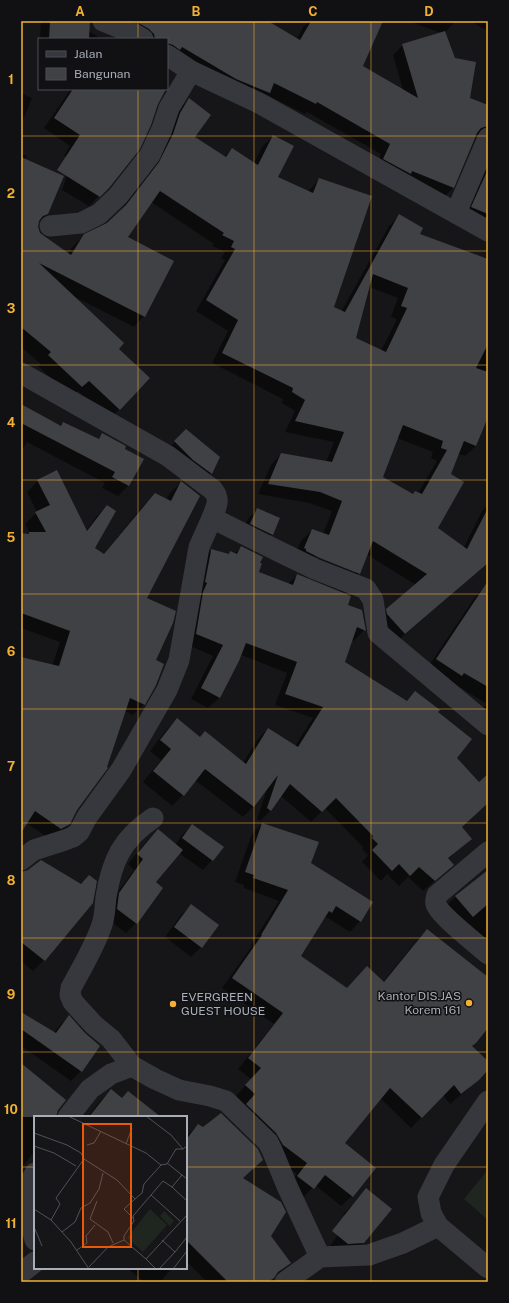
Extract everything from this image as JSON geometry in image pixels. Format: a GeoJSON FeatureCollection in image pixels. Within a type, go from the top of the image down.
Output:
{"type":"FeatureCollection","features":[{"type":"Feature","properties":{"kind":"street"},"geometry":{"type":"LineString","coordinates":[[103,21],[141,38]]}},
{"type":"Feature","properties":{"kind":"street"},"geometry":{"type":"LineString","coordinates":[[168,56],[191,71],[259,103],[488,231]]}},
{"type":"Feature","properties":{"kind":"street"},"geometry":{"type":"LineString","coordinates":[[50,226],[81,223],[99,214],[118,196],[150,155],[169,108],[191,71]]}},
{"type":"Feature","properties":{"kind":"street"},"geometry":{"type":"LineString","coordinates":[[456,213],[488,138]]}},
{"type":"Feature","properties":{"kind":"street"},"geometry":{"type":"LineString","coordinates":[[21,373],[168,456],[213,490],[217,495],[218,500],[199,547],[179,660],[167,690],[121,770],[87,817],[79,832],[73,837],[34,850],[21,860]]}},
{"type":"Feature","properties":{"kind":"street"},"geometry":{"type":"LineString","coordinates":[[212,518],[315,569],[366,589],[373,600],[378,633],[488,725]]}},
{"type":"Feature","properties":{"kind":"street"},"geometry":{"type":"LineString","coordinates":[[153,818],[139,828],[128,839],[117,858],[108,886],[103,921],[96,940],[70,995],[73,1002],[94,1025],[112,1039],[132,1066],[155,1080],[179,1090],[210,1096],[226,1101],[268,1142],[320,1257]]}},
{"type":"Feature","properties":{"kind":"street"},"geometry":{"type":"LineString","coordinates":[[488,852],[437,895],[435,899],[435,903],[443,915],[488,954]]}},
{"type":"Feature","properties":{"kind":"street"},"geometry":{"type":"LineString","coordinates":[[69,1116],[90,1089],[111,1074],[132,1066]]}},
{"type":"Feature","properties":{"kind":"street"},"geometry":{"type":"LineString","coordinates":[[488,1101],[444,1165],[428,1197],[431,1213],[438,1226],[488,1268]]}},
{"type":"Feature","properties":{"kind":"street"},"geometry":{"type":"LineString","coordinates":[[34,1175],[29,1183],[25,1197],[26,1208],[34,1236]]}},
{"type":"Feature","properties":{"kind":"street"},"geometry":{"type":"LineString","coordinates":[[285,1282],[320,1257],[369,1255],[403,1244],[438,1226]]}},
{"type":"Feature","properties":{"kind":"street"},"geometry":{"type":"LineString","coordinates":[[21,1273],[34,1263]]}},
{"type":"Feature","properties":{"kind":"shaded area"},"geometry":{"type":"Polygon","coordinates":[[[488,1170],[488,1220],[464,1199],[488,1170]]]}},
{"type":"Feature","properties":{"kind":"building"},"geometry":{"type":"Polygon","coordinates":[[[50,21],[90,21],[89,38],[49,38],[50,21]]]}},
{"type":"Feature","properties":{"kind":"building"},"geometry":{"type":"Polygon","coordinates":[[[135,21],[268,21],[300,40],[311,21],[383,21],[363,66],[418,98],[402,44],[445,31],[455,58],[476,62],[470,98],[488,105],[488,126],[481,128],[477,133],[454,188],[412,171],[411,174],[383,159],[390,144],[317,102],[316,104],[274,83],[270,93],[236,79],[182,47],[180,50],[168,43],[168,38],[155,38],[154,34],[149,29],[135,21]]]}},
{"type":"Feature","properties":{"kind":"building"},"geometry":{"type":"Polygon","coordinates":[[[72,90],[165,90],[158,104],[151,125],[140,149],[100,197],[57,170],[80,135],[54,118],[72,90]]]}},
{"type":"Feature","properties":{"kind":"building"},"geometry":{"type":"Polygon","coordinates":[[[189,98],[211,115],[195,137],[226,157],[232,148],[258,165],[273,135],[294,146],[278,177],[313,193],[319,178],[372,196],[334,307],[345,312],[399,214],[423,228],[420,234],[488,259],[488,344],[476,368],[488,372],[488,417],[476,446],[464,441],[451,474],[464,482],[438,528],[467,549],[488,508],[488,563],[405,634],[387,614],[386,609],[427,574],[373,541],[360,574],[306,551],[304,548],[312,529],[329,535],[342,501],[320,492],[268,484],[281,453],[332,462],[344,432],[295,421],[305,400],[292,392],[293,388],[222,353],[238,320],[206,300],[235,249],[231,247],[234,241],[222,235],[224,233],[160,191],[128,237],[174,261],[145,317],[39,263],[124,343],[119,349],[150,378],[120,410],[89,381],[82,387],[48,355],[51,352],[21,327],[21,157],[64,176],[48,214],[43,216],[39,221],[38,227],[40,233],[71,255],[84,234],[107,223],[126,205],[159,162],[173,134],[180,113],[189,98]],[[373,274],[356,338],[386,352],[407,308],[401,306],[408,288],[373,274]],[[403,425],[383,477],[413,494],[415,491],[422,494],[447,450],[441,448],[443,441],[403,425]]]}},
{"type":"Feature","properties":{"kind":"building"},"geometry":{"type":"Polygon","coordinates":[[[488,169],[488,214],[471,207],[488,169]]]}},
{"type":"Feature","properties":{"kind":"building"},"geometry":{"type":"Polygon","coordinates":[[[21,404],[61,426],[63,422],[99,439],[102,433],[126,446],[125,449],[144,459],[129,486],[112,477],[115,472],[21,423],[21,404]]]}},
{"type":"Feature","properties":{"kind":"building"},"geometry":{"type":"Polygon","coordinates":[[[186,429],[220,457],[212,474],[193,460],[174,441],[186,429]]]}},
{"type":"Feature","properties":{"kind":"building"},"geometry":{"type":"Polygon","coordinates":[[[57,470],[87,531],[107,505],[116,511],[95,548],[104,554],[155,493],[171,501],[181,481],[200,496],[147,598],[176,611],[173,623],[156,660],[164,664],[156,685],[145,705],[130,698],[107,767],[108,768],[77,810],[70,824],[61,829],[35,811],[21,833],[21,657],[59,666],[70,631],[21,613],[21,533],[29,534],[29,532],[46,532],[35,512],[50,505],[37,480],[57,470]]]}},
{"type":"Feature","properties":{"kind":"building"},"geometry":{"type":"Polygon","coordinates":[[[257,508],[280,518],[273,535],[250,524],[257,508]]]}},
{"type":"Feature","properties":{"kind":"building"},"geometry":{"type":"Polygon","coordinates":[[[241,546],[263,557],[260,563],[262,563],[259,572],[293,585],[297,574],[351,596],[348,605],[362,610],[366,631],[357,627],[345,662],[407,701],[415,691],[440,710],[438,712],[472,739],[457,758],[479,782],[488,774],[488,803],[462,827],[472,839],[448,858],[454,865],[435,881],[419,867],[410,876],[399,864],[392,871],[372,850],[378,844],[372,838],[373,836],[336,798],[322,812],[290,784],[271,811],[267,808],[278,775],[254,807],[205,769],[184,796],[153,771],[171,749],[160,740],[177,718],[200,737],[205,731],[246,764],[268,728],[298,747],[323,707],[285,694],[297,662],[246,643],[239,661],[220,698],[201,688],[223,645],[196,634],[203,592],[207,583],[205,582],[211,549],[229,554],[230,551],[237,554],[241,546]]]}},
{"type":"Feature","properties":{"kind":"building"},"geometry":{"type":"Polygon","coordinates":[[[488,581],[488,687],[464,673],[462,676],[436,659],[488,581]]]}},
{"type":"Feature","properties":{"kind":"building"},"geometry":{"type":"Polygon","coordinates":[[[262,823],[319,842],[311,863],[373,902],[361,922],[336,906],[332,913],[329,911],[301,956],[347,988],[367,966],[384,982],[427,929],[488,977],[488,1028],[472,1046],[488,1061],[488,1070],[479,1080],[461,1094],[454,1085],[422,1118],[390,1088],[345,1143],[376,1168],[353,1197],[325,1175],[314,1189],[297,1176],[307,1163],[283,1145],[276,1133],[246,1104],[255,1094],[245,1085],[261,1068],[248,1058],[283,1013],[232,978],[262,935],[288,890],[253,878],[254,875],[245,872],[262,823]]]}},
{"type":"Feature","properties":{"kind":"building"},"geometry":{"type":"Polygon","coordinates":[[[192,824],[224,847],[213,861],[182,838],[192,824]]]}},
{"type":"Feature","properties":{"kind":"building"},"geometry":{"type":"Polygon","coordinates":[[[158,829],[183,850],[156,882],[163,888],[137,924],[117,909],[119,893],[143,859],[137,854],[158,829]]]}},
{"type":"Feature","properties":{"kind":"building"},"geometry":{"type":"Polygon","coordinates":[[[41,860],[81,884],[89,875],[97,881],[93,903],[45,961],[21,942],[21,872],[28,870],[41,860]]]}},
{"type":"Feature","properties":{"kind":"building"},"geometry":{"type":"Polygon","coordinates":[[[488,870],[488,904],[473,917],[455,896],[488,870]]]}},
{"type":"Feature","properties":{"kind":"building"},"geometry":{"type":"Polygon","coordinates":[[[191,904],[219,925],[202,948],[174,927],[191,904]]]}},
{"type":"Feature","properties":{"kind":"building"},"geometry":{"type":"Polygon","coordinates":[[[21,1012],[56,1033],[69,1015],[85,1033],[100,1046],[82,1072],[21,1029],[21,1012]]]}},
{"type":"Feature","properties":{"kind":"building"},"geometry":{"type":"Polygon","coordinates":[[[21,1063],[66,1100],[58,1110],[56,1116],[21,1117],[21,1063]]]}},
{"type":"Feature","properties":{"kind":"building"},"geometry":{"type":"Polygon","coordinates":[[[111,1089],[122,1098],[128,1091],[160,1116],[90,1116],[111,1089]]]}},
{"type":"Feature","properties":{"kind":"building"},"geometry":{"type":"Polygon","coordinates":[[[221,1113],[258,1149],[263,1160],[243,1178],[281,1202],[286,1212],[271,1236],[291,1263],[278,1272],[274,1278],[268,1282],[228,1282],[187,1241],[187,1139],[198,1124],[203,1127],[221,1113]]]}},
{"type":"Feature","properties":{"kind":"building"},"geometry":{"type":"Polygon","coordinates":[[[366,1188],[392,1209],[364,1243],[348,1244],[332,1231],[366,1188]]]}},
{"type":"Feature","properties":{"kind":"place","name":"Kantor DIS.JAS Korem 161"},"geometry":{"type":"Point","coordinates":[469,1003]}},
{"type":"Feature","properties":{"kind":"place","name":"EVERGREEN GUEST HOUSE"},"geometry":{"type":"Point","coordinates":[173,1004]}}]}
